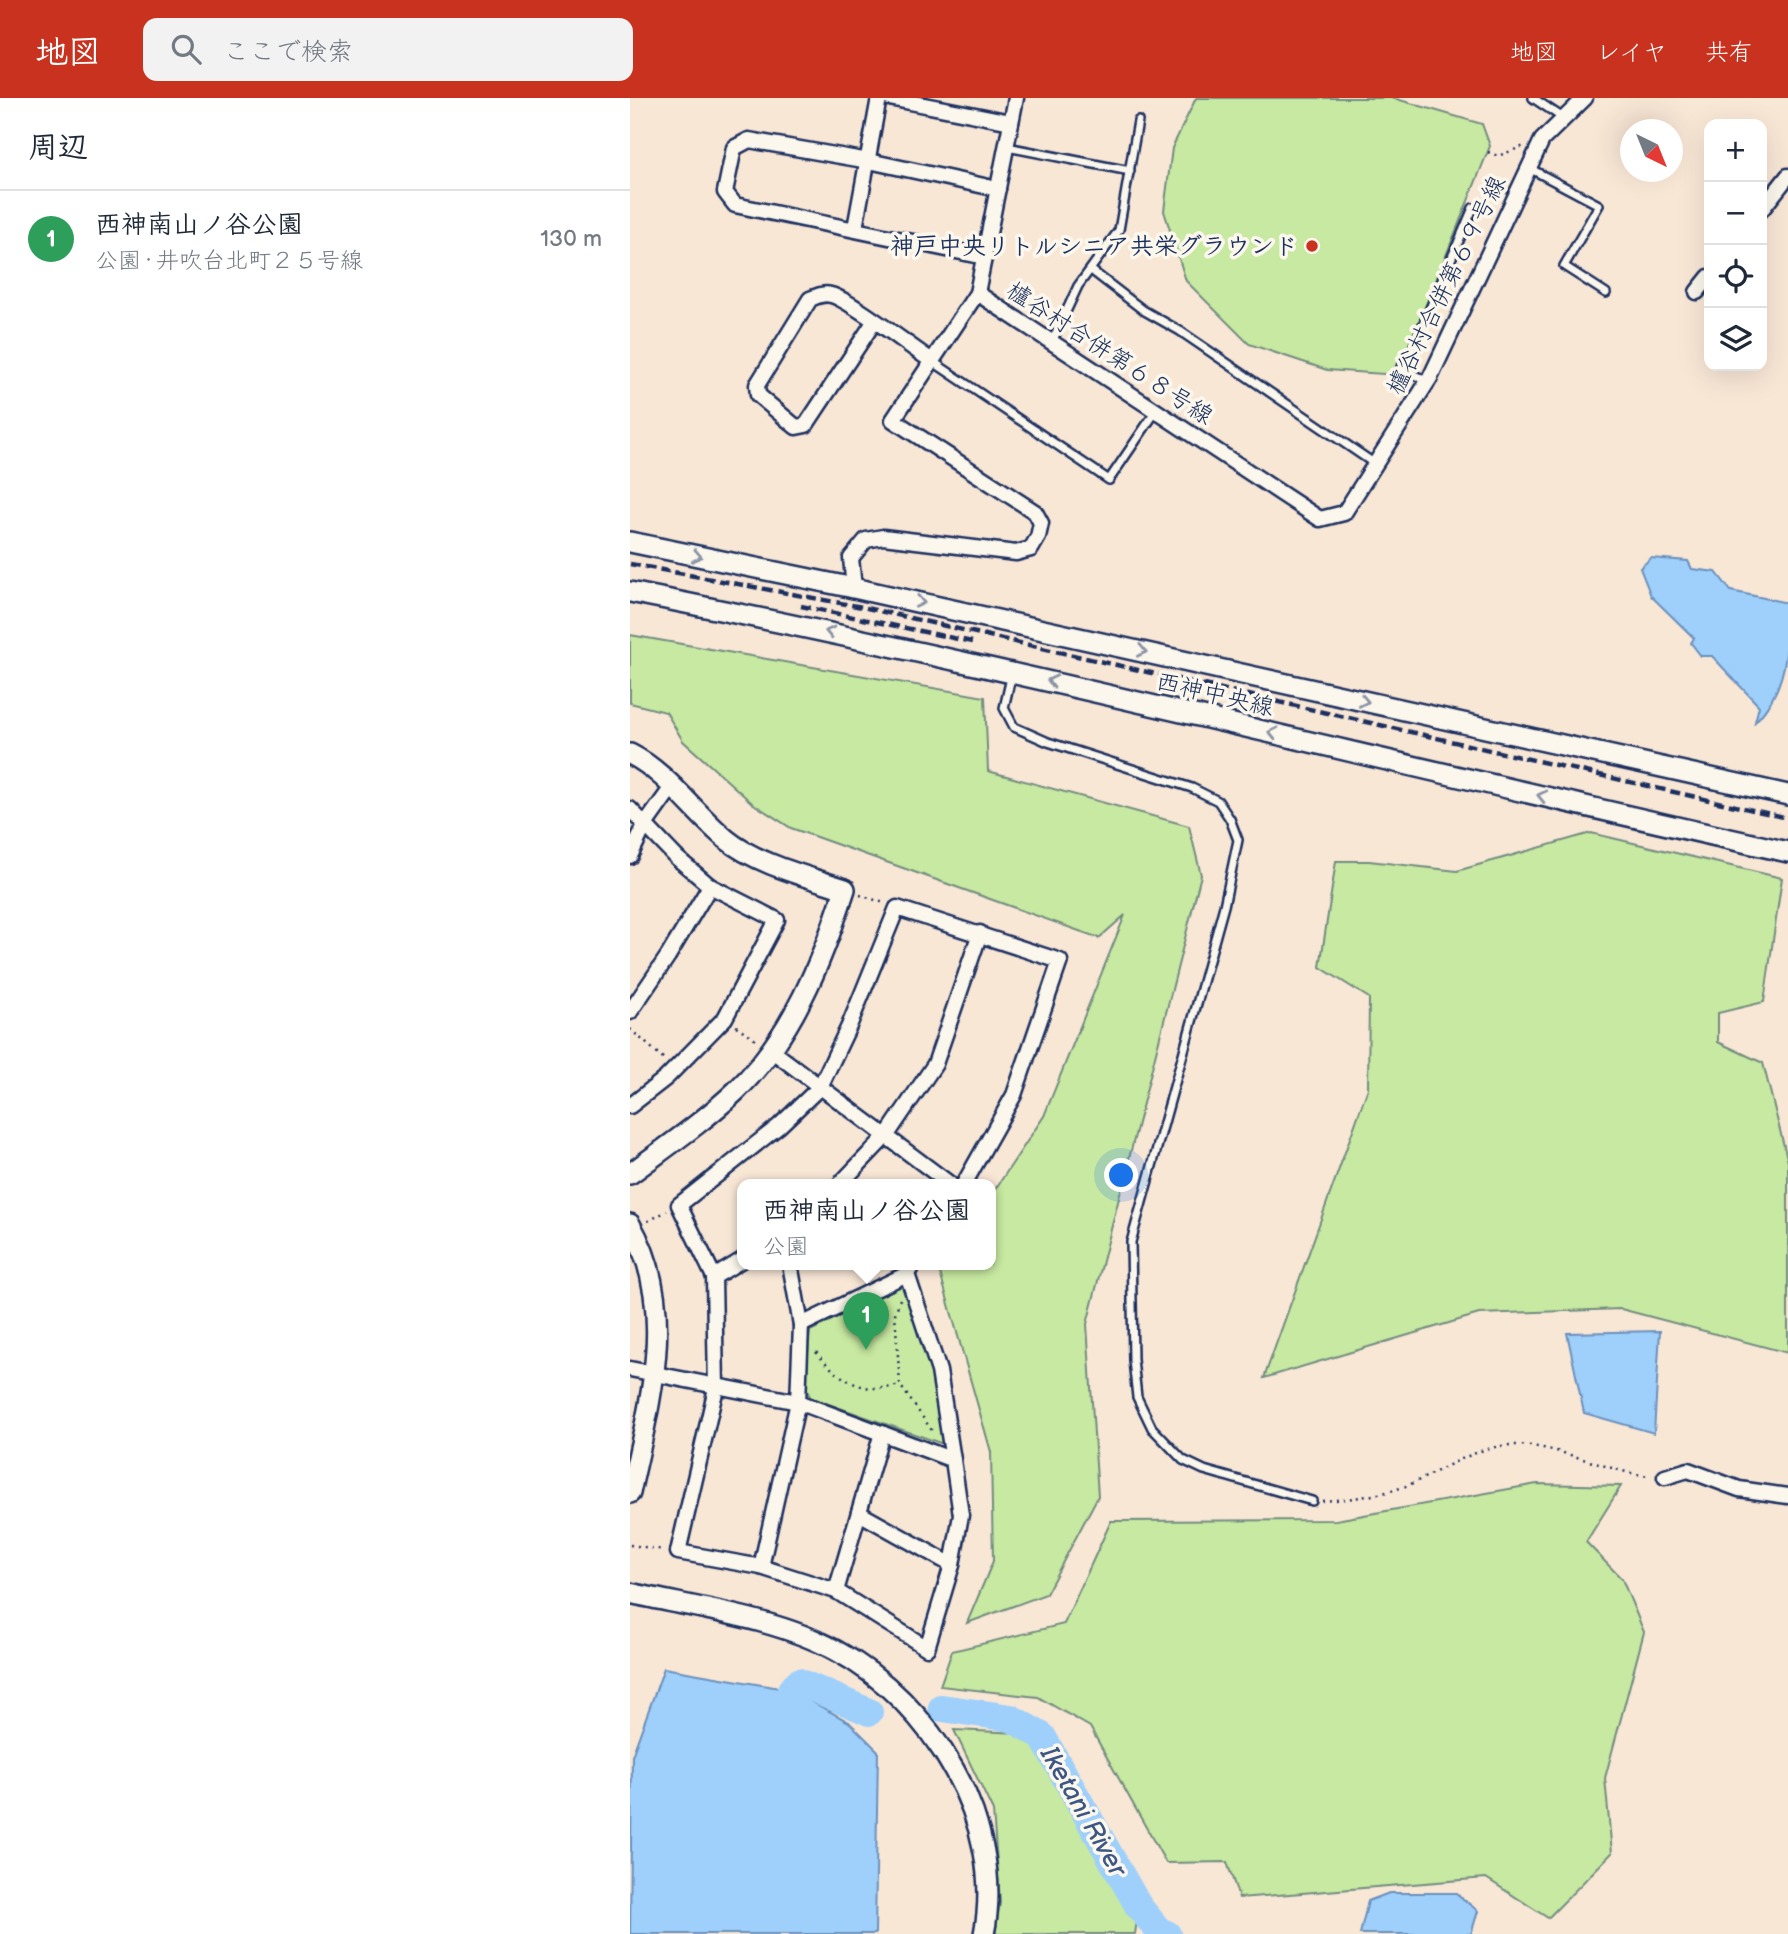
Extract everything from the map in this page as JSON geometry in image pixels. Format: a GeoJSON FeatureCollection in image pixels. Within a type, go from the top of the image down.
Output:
{"type":"FeatureCollection","features":[{"type":"Feature","properties":{"kind":"street"},"geometry":{"type":"LineString","coordinates":[[855,228],[879,98]]}},
{"type":"Feature","properties":{"kind":"street"},"geometry":{"type":"LineString","coordinates":[[889,98],[1012,122]]}},
{"type":"Feature","properties":{"kind":"street"},"geometry":{"type":"LineString","coordinates":[[977,293],[1016,98]]}},
{"type":"Feature","properties":{"kind":"street","name":"櫨谷村合併第６９号線"},"geometry":{"type":"LineString","coordinates":[[1320,519],[1344,513],[1428,382],[1542,140],[1585,98]]}},
{"type":"Feature","properties":{"kind":"street"},"geometry":{"type":"LineString","coordinates":[[985,257],[736,205],[725,192],[734,148],[749,140],[869,161],[998,189]]}},
{"type":"Feature","properties":{"kind":"street"},"geometry":{"type":"LineString","coordinates":[[1767,203],[1788,176]]}},
{"type":"Feature","properties":{"kind":"street"},"geometry":{"type":"LineString","coordinates":[[1697,292],[1704,283]]}},
{"type":"Feature","properties":{"kind":"street","name":"櫨谷村合併第６８号線"},"geometry":{"type":"LineString","coordinates":[[854,588],[851,558],[866,540],[883,537],[1016,553],[1031,549],[1038,537],[1041,523],[1035,513],[893,420],[977,293],[1320,519]]}},
{"type":"Feature","properties":{"kind":"street"},"geometry":{"type":"LineString","coordinates":[[874,322],[806,425],[796,427],[758,396],[757,385],[810,299],[821,294],[832,295],[874,322],[932,361]]}},
{"type":"Feature","properties":{"kind":"street","name":"西神中央線"},"geometry":{"type":"LineString","coordinates":[[630,542],[854,588],[1788,795]]}},
{"type":"Feature","properties":{"kind":"street","name":"西神中央線"},"geometry":{"type":"LineString","coordinates":[[630,592],[1012,672],[1788,852]]}},
{"type":"Feature","properties":{"kind":"street"},"geometry":{"type":"LineString","coordinates":[[1597,752],[1788,786]]}},
{"type":"Feature","properties":{"kind":"street"},"geometry":{"type":"LineString","coordinates":[[630,754],[672,786],[728,841],[776,865],[845,889],[827,945],[804,996],[771,1050],[728,1097],[691,1129],[630,1174]]}},
{"type":"Feature","properties":{"kind":"street"},"geometry":{"type":"LineString","coordinates":[[630,856],[645,825],[672,786]]}},
{"type":"Feature","properties":{"kind":"street"},"geometry":{"type":"LineString","coordinates":[[1587,806],[1788,860]]}},
{"type":"Feature","properties":{"kind":"street"},"geometry":{"type":"LineString","coordinates":[[630,809],[710,886],[777,920],[725,1018],[675,1069],[630,1105]]}},
{"type":"Feature","properties":{"kind":"street"},"geometry":{"type":"LineString","coordinates":[[630,1012],[668,957],[710,886]]}},
{"type":"Feature","properties":{"kind":"street"},"geometry":{"type":"LineString","coordinates":[[910,1270],[939,1371],[961,1515],[952,1565],[928,1648],[836,1591],[761,1567],[678,1552],[716,1388],[714,1277],[679,1205],[779,1126],[820,1087],[854,1015],[897,908],[1060,961],[1014,1095],[967,1179]]}},
{"type":"Feature","properties":{"kind":"street"},"geometry":{"type":"LineString","coordinates":[[845,1179],[887,1135],[934,1064],[980,933]]}},
{"type":"Feature","properties":{"kind":"street"},"geometry":{"type":"LineString","coordinates":[[771,1050],[944,1179]]}},
{"type":"Feature","properties":{"kind":"street"},"geometry":{"type":"LineString","coordinates":[[630,1493],[655,1375],[657,1330],[652,1280],[631,1227]]}},
{"type":"Feature","properties":{"kind":"street"},"geometry":{"type":"LineString","coordinates":[[714,1277],[737,1263]]}},
{"type":"Feature","properties":{"kind":"street"},"geometry":{"type":"LineString","coordinates":[[761,1567],[798,1402],[802,1325],[791,1270]]}},
{"type":"Feature","properties":{"kind":"street"},"geometry":{"type":"LineString","coordinates":[[802,1325],[908,1270]]}},
{"type":"Feature","properties":{"kind":"street"},"geometry":{"type":"LineString","coordinates":[[630,1369],[798,1402],[953,1460]]}},
{"type":"Feature","properties":{"kind":"street"},"geometry":{"type":"LineString","coordinates":[[836,1591],[882,1433]]}},
{"type":"Feature","properties":{"kind":"street"},"geometry":{"type":"LineString","coordinates":[[1665,1477],[1688,1470],[1739,1489],[1788,1496]]}},
{"type":"Feature","properties":{"kind":"street"},"geometry":{"type":"LineString","coordinates":[[859,1513],[952,1565]]}},
{"type":"Feature","properties":{"kind":"street"},"geometry":{"type":"LineString","coordinates":[[630,1594],[767,1625],[835,1650],[891,1688],[931,1734],[966,1792],[983,1848],[988,1912],[984,1934]]}},
{"type":"Feature","properties":{"kind":"lane"},"geometry":{"type":"LineString","coordinates":[[1533,98],[1564,119]]}},
{"type":"Feature","properties":{"kind":"lane"},"geometry":{"type":"LineString","coordinates":[[1052,342],[1078,286],[1119,230],[1138,121]]}},
{"type":"Feature","properties":{"kind":"lane"},"geometry":{"type":"LineString","coordinates":[[1007,147],[1130,171]]}},
{"type":"Feature","properties":{"kind":"lane"},"geometry":{"type":"LineString","coordinates":[[1529,168],[1599,205],[1564,266],[1606,293]]}},
{"type":"Feature","properties":{"kind":"lane"},"geometry":{"type":"LineString","coordinates":[[1428,382],[1403,368],[1473,208]]}},
{"type":"Feature","properties":{"kind":"lane"},"geometry":{"type":"LineString","coordinates":[[1091,270],[1143,310],[1180,331],[1376,464]]}},
{"type":"Feature","properties":{"kind":"lane"},"geometry":{"type":"LineString","coordinates":[[932,361],[1109,480],[1156,411]]}},
{"type":"Feature","properties":{"kind":"lane"},"geometry":{"type":"LineString","coordinates":[[1012,672],[1004,708],[1014,727],[1048,742],[1192,788],[1218,801],[1238,840],[1224,906],[1131,1242],[1133,1360],[1137,1397],[1152,1428],[1183,1460],[1204,1470],[1312,1501]]}},
{"type":"Feature","properties":{"kind":"path"},"geometry":{"type":"LineString","coordinates":[[1488,152],[1498,156],[1522,145],[1536,153]]}},
{"type":"Feature","properties":{"kind":"path"},"geometry":{"type":"LineString","coordinates":[[845,889],[897,908]]}},
{"type":"Feature","properties":{"kind":"path"},"geometry":{"type":"LineString","coordinates":[[725,1018],[771,1050]]}},
{"type":"Feature","properties":{"kind":"path"},"geometry":{"type":"LineString","coordinates":[[630,1029],[675,1069]]}},
{"type":"Feature","properties":{"kind":"path"},"geometry":{"type":"LineString","coordinates":[[631,1227],[679,1205]]}},
{"type":"Feature","properties":{"kind":"path"},"geometry":{"type":"LineString","coordinates":[[910,1270],[895,1314],[900,1385],[953,1460]]}},
{"type":"Feature","properties":{"kind":"path"},"geometry":{"type":"LineString","coordinates":[[802,1325],[811,1346],[846,1382],[879,1391],[900,1385]]}},
{"type":"Feature","properties":{"kind":"path"},"geometry":{"type":"LineString","coordinates":[[1312,1501],[1359,1499],[1403,1487],[1466,1457],[1510,1445],[1582,1456],[1644,1475],[1665,1477]]}},
{"type":"Feature","properties":{"kind":"path"},"geometry":{"type":"LineString","coordinates":[[630,1545],[678,1552]]}},
{"type":"Feature","properties":{"kind":"green space","name":"神戸中央リトルシニア共栄グラウンド"},"geometry":{"type":"Polygon","coordinates":[[[1196,98],[1393,98],[1482,124],[1490,146],[1398,375],[1327,370],[1249,344],[1186,281],[1164,211],[1172,148],[1196,98]]]}},
{"type":"Feature","properties":{"kind":"green space"},"geometry":{"type":"Polygon","coordinates":[[[630,635],[985,697],[988,771],[1189,826],[1201,875],[1087,1324],[1098,1496],[1046,1594],[967,1623],[993,1561],[991,1452],[940,1273],[942,1270],[996,1270],[996,1188],[1044,1116],[1125,915],[1099,938],[791,828],[752,803],[683,741],[666,712],[630,703],[630,635]]]}},
{"type":"Feature","properties":{"kind":"green space"},"geometry":{"type":"Polygon","coordinates":[[[1591,833],[1782,878],[1764,1002],[1718,1013],[1718,1042],[1763,1063],[1788,1162],[1788,1353],[1621,1309],[1479,1314],[1264,1378],[1368,1088],[1369,998],[1320,967],[1336,861],[1369,861],[1457,871],[1591,833]]]}},
{"type":"Feature","properties":{"kind":"green space"},"geometry":{"type":"Polygon","coordinates":[[[902,1285],[931,1369],[943,1444],[811,1398],[805,1387],[810,1331],[902,1285]]]}},
{"type":"Feature","properties":{"kind":"green space"},"geometry":{"type":"Polygon","coordinates":[[[1537,1484],[1621,1486],[1586,1542],[1622,1579],[1644,1632],[1605,1778],[1612,1853],[1548,1918],[1486,1878],[1239,1898],[1227,1862],[1166,1863],[1090,1727],[1038,1697],[940,1686],[952,1651],[1064,1624],[1111,1521],[1336,1520],[1537,1484]]]}},
{"type":"Feature","properties":{"kind":"green space"},"geometry":{"type":"Polygon","coordinates":[[[954,1730],[1021,1733],[1046,1759],[1137,1920],[1135,1934],[995,1934],[1000,1902],[993,1811],[954,1730]]]}},
{"type":"Feature","properties":{"kind":"water"},"geometry":{"type":"Polygon","coordinates":[[[1651,558],[1688,561],[1692,569],[1716,572],[1731,591],[1788,603],[1786,652],[1780,682],[1766,709],[1755,722],[1759,706],[1712,656],[1701,656],[1691,643],[1694,638],[1651,596],[1640,568],[1651,558]]]}},
{"type":"Feature","properties":{"kind":"water"},"geometry":{"type":"Polygon","coordinates":[[[1660,1331],[1654,1433],[1584,1413],[1567,1333],[1660,1331]]]}},
{"type":"Feature","properties":{"kind":"water"},"geometry":{"type":"Polygon","coordinates":[[[664,1668],[791,1690],[849,1722],[878,1751],[875,1934],[630,1934],[632,1756],[664,1668]]]}},
{"type":"Feature","properties":{"kind":"water"},"geometry":{"type":"Polygon","coordinates":[[[1389,1893],[1456,1893],[1478,1911],[1471,1934],[1360,1934],[1368,1901],[1389,1893]]]}},
{"type":"Feature","properties":{"kind":"waterway","name":"Iketani River"},"geometry":{"type":"LineString","coordinates":[[791,1690],[799,1682],[869,1712]]}},
{"type":"Feature","properties":{"kind":"waterway","name":"Iketani River"},"geometry":{"type":"LineString","coordinates":[[942,1708],[1011,1718],[1042,1736],[1139,1907],[1159,1931],[1167,1934]]}},
{"type":"Feature","properties":{"kind":"railway"},"geometry":{"type":"LineString","coordinates":[[630,564],[862,607],[1788,818]]}},
{"type":"Feature","properties":{"kind":"railway"},"geometry":{"type":"LineString","coordinates":[[801,606],[972,642]]}},
{"type":"Feature","properties":{"kind":"place","name":"神戸中央リトルシニア共栄グラウンド"},"geometry":{"type":"Point","coordinates":[1312,246]}},
{"type":"Feature","properties":{"kind":"place","name":"西神南山ノ谷公園"},"geometry":{"type":"Point","coordinates":[866,1350]}}]}
